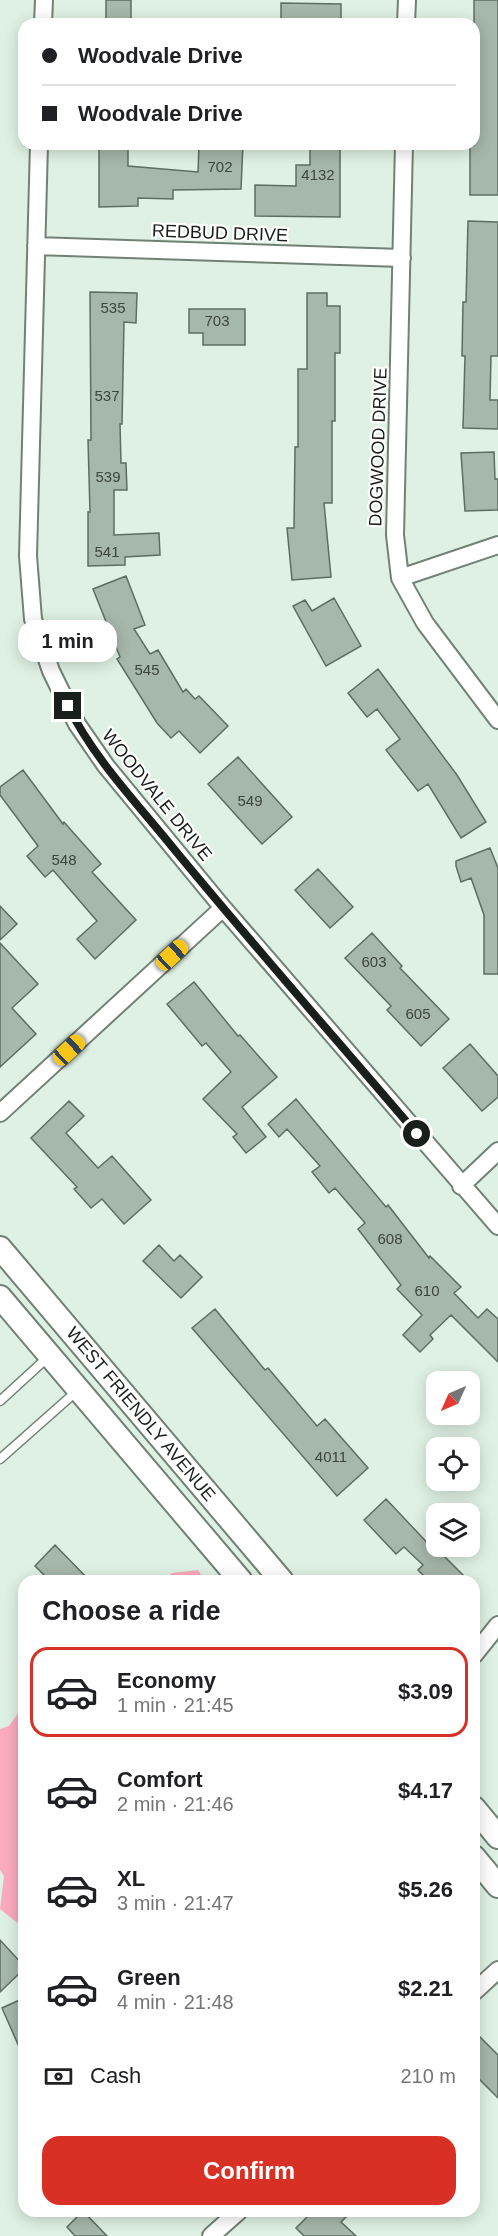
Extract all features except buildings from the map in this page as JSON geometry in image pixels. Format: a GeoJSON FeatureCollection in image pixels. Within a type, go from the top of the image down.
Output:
{"type":"FeatureCollection","features":[{"type":"Feature","properties":{"kind":"main road","name":"WEST FRIENDLY AVENUE"},"geometry":{"type":"LineString","coordinates":[[0,1248],[277,1575]]}},
{"type":"Feature","properties":{"kind":"main road","name":"WEST FRIENDLY AVENUE"},"geometry":{"type":"LineString","coordinates":[[0,1297],[236,1575]]}},
{"type":"Feature","properties":{"kind":"main road"},"geometry":{"type":"LineString","coordinates":[[480,1815],[498,1837]]}},
{"type":"Feature","properties":{"kind":"main road"},"geometry":{"type":"LineString","coordinates":[[480,1864],[498,1886]]}},
{"type":"Feature","properties":{"kind":"street"},"geometry":{"type":"LineString","coordinates":[[43,18],[44,0]]}},
{"type":"Feature","properties":{"kind":"street"},"geometry":{"type":"LineString","coordinates":[[406,18],[407,0]]}},
{"type":"Feature","properties":{"kind":"street","name":"WOODVALE DRIVE"},"geometry":{"type":"LineString","coordinates":[[39,150],[28,554],[33,619],[51,671],[77,723],[106,766],[223,908],[461,1186],[498,1226]]}},
{"type":"Feature","properties":{"kind":"street","name":"DOGWOOD DRIVE"},"geometry":{"type":"LineString","coordinates":[[404,150],[394,535],[400,578],[425,623],[498,720]]}},
{"type":"Feature","properties":{"kind":"street","name":"REDBUD DRIVE"},"geometry":{"type":"LineString","coordinates":[[36,246],[402,258]]}},
{"type":"Feature","properties":{"kind":"street"},"geometry":{"type":"LineString","coordinates":[[400,578],[498,544]]}},
{"type":"Feature","properties":{"kind":"street"},"geometry":{"type":"LineString","coordinates":[[0,1113],[223,908]]}},
{"type":"Feature","properties":{"kind":"street"},"geometry":{"type":"LineString","coordinates":[[461,1186],[498,1151]]}},
{"type":"Feature","properties":{"kind":"street"},"geometry":{"type":"LineString","coordinates":[[480,1648],[498,1625]]}},
{"type":"Feature","properties":{"kind":"street"},"geometry":{"type":"LineString","coordinates":[[480,1986],[498,1970]]}},
{"type":"Feature","properties":{"kind":"street"},"geometry":{"type":"LineString","coordinates":[[211,2236],[232,2217]]}},
{"type":"Feature","properties":{"kind":"lane"},"geometry":{"type":"LineString","coordinates":[[0,1401],[50,1356]]}},
{"type":"Feature","properties":{"kind":"lane"},"geometry":{"type":"LineString","coordinates":[[0,1459],[78,1389]]}},
{"type":"Feature","properties":{"kind":"shaded area"},"geometry":{"type":"Polygon","coordinates":[[[198,1570],[201,1575],[170,1575],[198,1570]]]}},
{"type":"Feature","properties":{"kind":"shaded area"},"geometry":{"type":"Polygon","coordinates":[[[18,1713],[18,1923],[0,1909],[4,1876],[0,1870],[0,1729],[9,1726],[18,1713]]]}},
{"type":"Feature","properties":{"kind":"route"},"geometry":{"type":"LineString","coordinates":[[68,706],[106,766],[223,908],[417,1134]]}}]}
